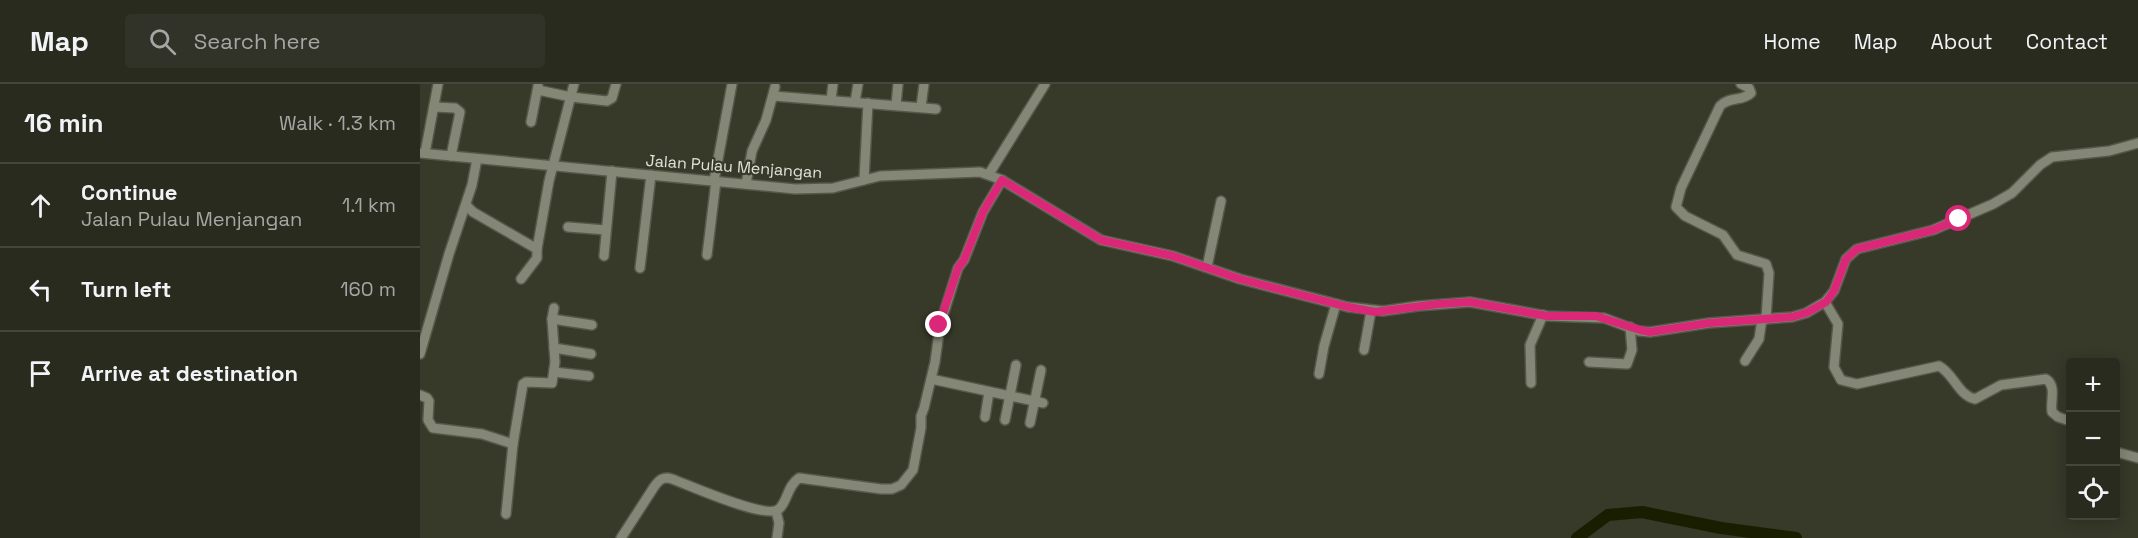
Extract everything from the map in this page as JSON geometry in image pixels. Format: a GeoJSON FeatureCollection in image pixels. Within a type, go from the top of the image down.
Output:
{"type":"FeatureCollection","features":[{"type":"Feature","properties":{"kind":"street"},"geometry":{"type":"LineString","coordinates":[[422,153],[438,84]]}},
{"type":"Feature","properties":{"kind":"street"},"geometry":{"type":"LineString","coordinates":[[521,279],[537,258],[553,166],[574,84]]}},
{"type":"Feature","properties":{"kind":"street"},"geometry":{"type":"LineString","coordinates":[[531,122],[538,87],[559,89],[571,97],[610,101],[616,84]]}},
{"type":"Feature","properties":{"kind":"street"},"geometry":{"type":"LineString","coordinates":[[707,255],[715,181],[732,84]]}},
{"type":"Feature","properties":{"kind":"street"},"geometry":{"type":"LineString","coordinates":[[831,100],[833,84]]}},
{"type":"Feature","properties":{"kind":"street"},"geometry":{"type":"LineString","coordinates":[[855,102],[858,84]]}},
{"type":"Feature","properties":{"kind":"street"},"geometry":{"type":"LineString","coordinates":[[896,105],[898,84]]}},
{"type":"Feature","properties":{"kind":"street"},"geometry":{"type":"LineString","coordinates":[[921,107],[924,84]]}},
{"type":"Feature","properties":{"kind":"street"},"geometry":{"type":"LineString","coordinates":[[989,174],[1045,84]]}},
{"type":"Feature","properties":{"kind":"street"},"geometry":{"type":"LineString","coordinates":[[1741,84],[1749,88],[1751,93],[1746,97],[1728,100],[1720,106],[1681,188],[1676,207],[1685,216],[1723,235],[1737,255],[1766,264],[1769,273],[1762,330],[1759,339],[1744,361]]}},
{"type":"Feature","properties":{"kind":"street"},"geometry":{"type":"LineString","coordinates":[[746,184],[752,151],[766,120],[774,91],[831,100],[936,108]]}},
{"type":"Feature","properties":{"kind":"street"},"geometry":{"type":"LineString","coordinates":[[864,180],[868,103]]}},
{"type":"Feature","properties":{"kind":"street"},"geometry":{"type":"LineString","coordinates":[[434,107],[455,108],[460,112],[451,156]]}},
{"type":"Feature","properties":{"kind":"street"},"geometry":{"type":"LineString","coordinates":[[2066,419],[2052,412],[2052,387],[2050,381],[2046,379],[2001,385],[1975,399],[1963,392],[1939,366],[1857,384],[1845,382],[1835,372],[1837,323],[1826,302],[1834,291],[1846,259],[1857,249],[1933,230],[1993,204],[2012,193],[2040,165],[2052,157],[2109,152],[2138,143]]}},
{"type":"Feature","properties":{"kind":"street","name":"Jalan Pulau Menjangan"},"geometry":{"type":"LineString","coordinates":[[422,153],[795,189],[833,188],[880,176],[964,172],[989,174],[1101,240],[1173,256],[1240,279],[1371,311],[1391,311],[1418,306],[1470,302],[1543,315],[1596,316],[1650,332],[1709,323],[1792,317],[1813,310],[1826,302]]}},
{"type":"Feature","properties":{"kind":"street"},"geometry":{"type":"LineString","coordinates":[[420,354],[424,325],[466,205],[477,159]]}},
{"type":"Feature","properties":{"kind":"street"},"geometry":{"type":"LineString","coordinates":[[604,256],[612,171]]}},
{"type":"Feature","properties":{"kind":"street"},"geometry":{"type":"LineString","coordinates":[[640,268],[651,175]]}},
{"type":"Feature","properties":{"kind":"street"},"geometry":{"type":"LineString","coordinates":[[621,538],[654,487],[664,477],[753,508],[776,511],[782,506],[793,483],[798,478],[888,489],[902,485],[913,470],[921,416],[931,379],[938,329],[957,272],[983,212],[1002,180]]}},
{"type":"Feature","properties":{"kind":"street"},"geometry":{"type":"LineString","coordinates":[[1207,267],[1221,201]]}},
{"type":"Feature","properties":{"kind":"street"},"geometry":{"type":"LineString","coordinates":[[466,205],[473,212],[537,249]]}},
{"type":"Feature","properties":{"kind":"street"},"geometry":{"type":"LineString","coordinates":[[568,227],[606,230]]}},
{"type":"Feature","properties":{"kind":"street"},"geometry":{"type":"LineString","coordinates":[[1318,374],[1323,346],[1336,304]]}},
{"type":"Feature","properties":{"kind":"street"},"geometry":{"type":"LineString","coordinates":[[506,514],[513,444],[523,384],[526,382],[552,383],[554,308]]}},
{"type":"Feature","properties":{"kind":"street"},"geometry":{"type":"LineString","coordinates":[[1364,350],[1371,311]]}},
{"type":"Feature","properties":{"kind":"street"},"geometry":{"type":"LineString","coordinates":[[1530,383],[1530,345],[1543,315]]}},
{"type":"Feature","properties":{"kind":"street"},"geometry":{"type":"LineString","coordinates":[[552,319],[592,325]]}},
{"type":"Feature","properties":{"kind":"street"},"geometry":{"type":"LineString","coordinates":[[1589,362],[1627,364],[1632,350],[1630,327]]}},
{"type":"Feature","properties":{"kind":"street"},"geometry":{"type":"LineString","coordinates":[[554,348],[591,354]]}},
{"type":"Feature","properties":{"kind":"street"},"geometry":{"type":"LineString","coordinates":[[1005,420],[1016,365]]}},
{"type":"Feature","properties":{"kind":"street"},"geometry":{"type":"LineString","coordinates":[[1030,423],[1039,403],[1041,370]]}},
{"type":"Feature","properties":{"kind":"street"},"geometry":{"type":"LineString","coordinates":[[554,372],[589,376]]}},
{"type":"Feature","properties":{"kind":"street"},"geometry":{"type":"LineString","coordinates":[[931,379],[1039,403]]}},
{"type":"Feature","properties":{"kind":"street"},"geometry":{"type":"LineString","coordinates":[[985,417],[989,392]]}},
{"type":"Feature","properties":{"kind":"street"},"geometry":{"type":"LineString","coordinates":[[420,395],[429,402],[428,420],[433,428],[482,434],[513,444]]}},
{"type":"Feature","properties":{"kind":"street"},"geometry":{"type":"LineString","coordinates":[[2120,453],[2138,458]]}},
{"type":"Feature","properties":{"kind":"street"},"geometry":{"type":"LineString","coordinates":[[776,511],[779,523],[777,538]]}},
{"type":"Feature","properties":{"kind":"waterway"},"geometry":{"type":"LineString","coordinates":[[1577,538],[1608,515],[1642,512],[1721,528],[1796,538]]}},
{"type":"Feature","properties":{"kind":"route"},"geometry":{"type":"LineString","coordinates":[[939,325],[958,268],[964,260],[983,212],[1002,180],[1101,240],[1173,256],[1240,279],[1348,307],[1375,312],[1470,302],[1547,316],[1596,316],[1644,332],[1709,323],[1792,317],[1806,313],[1826,302],[1840,279],[1842,267],[1850,253],[1857,249],[1933,230],[1959,219]]}}]}
